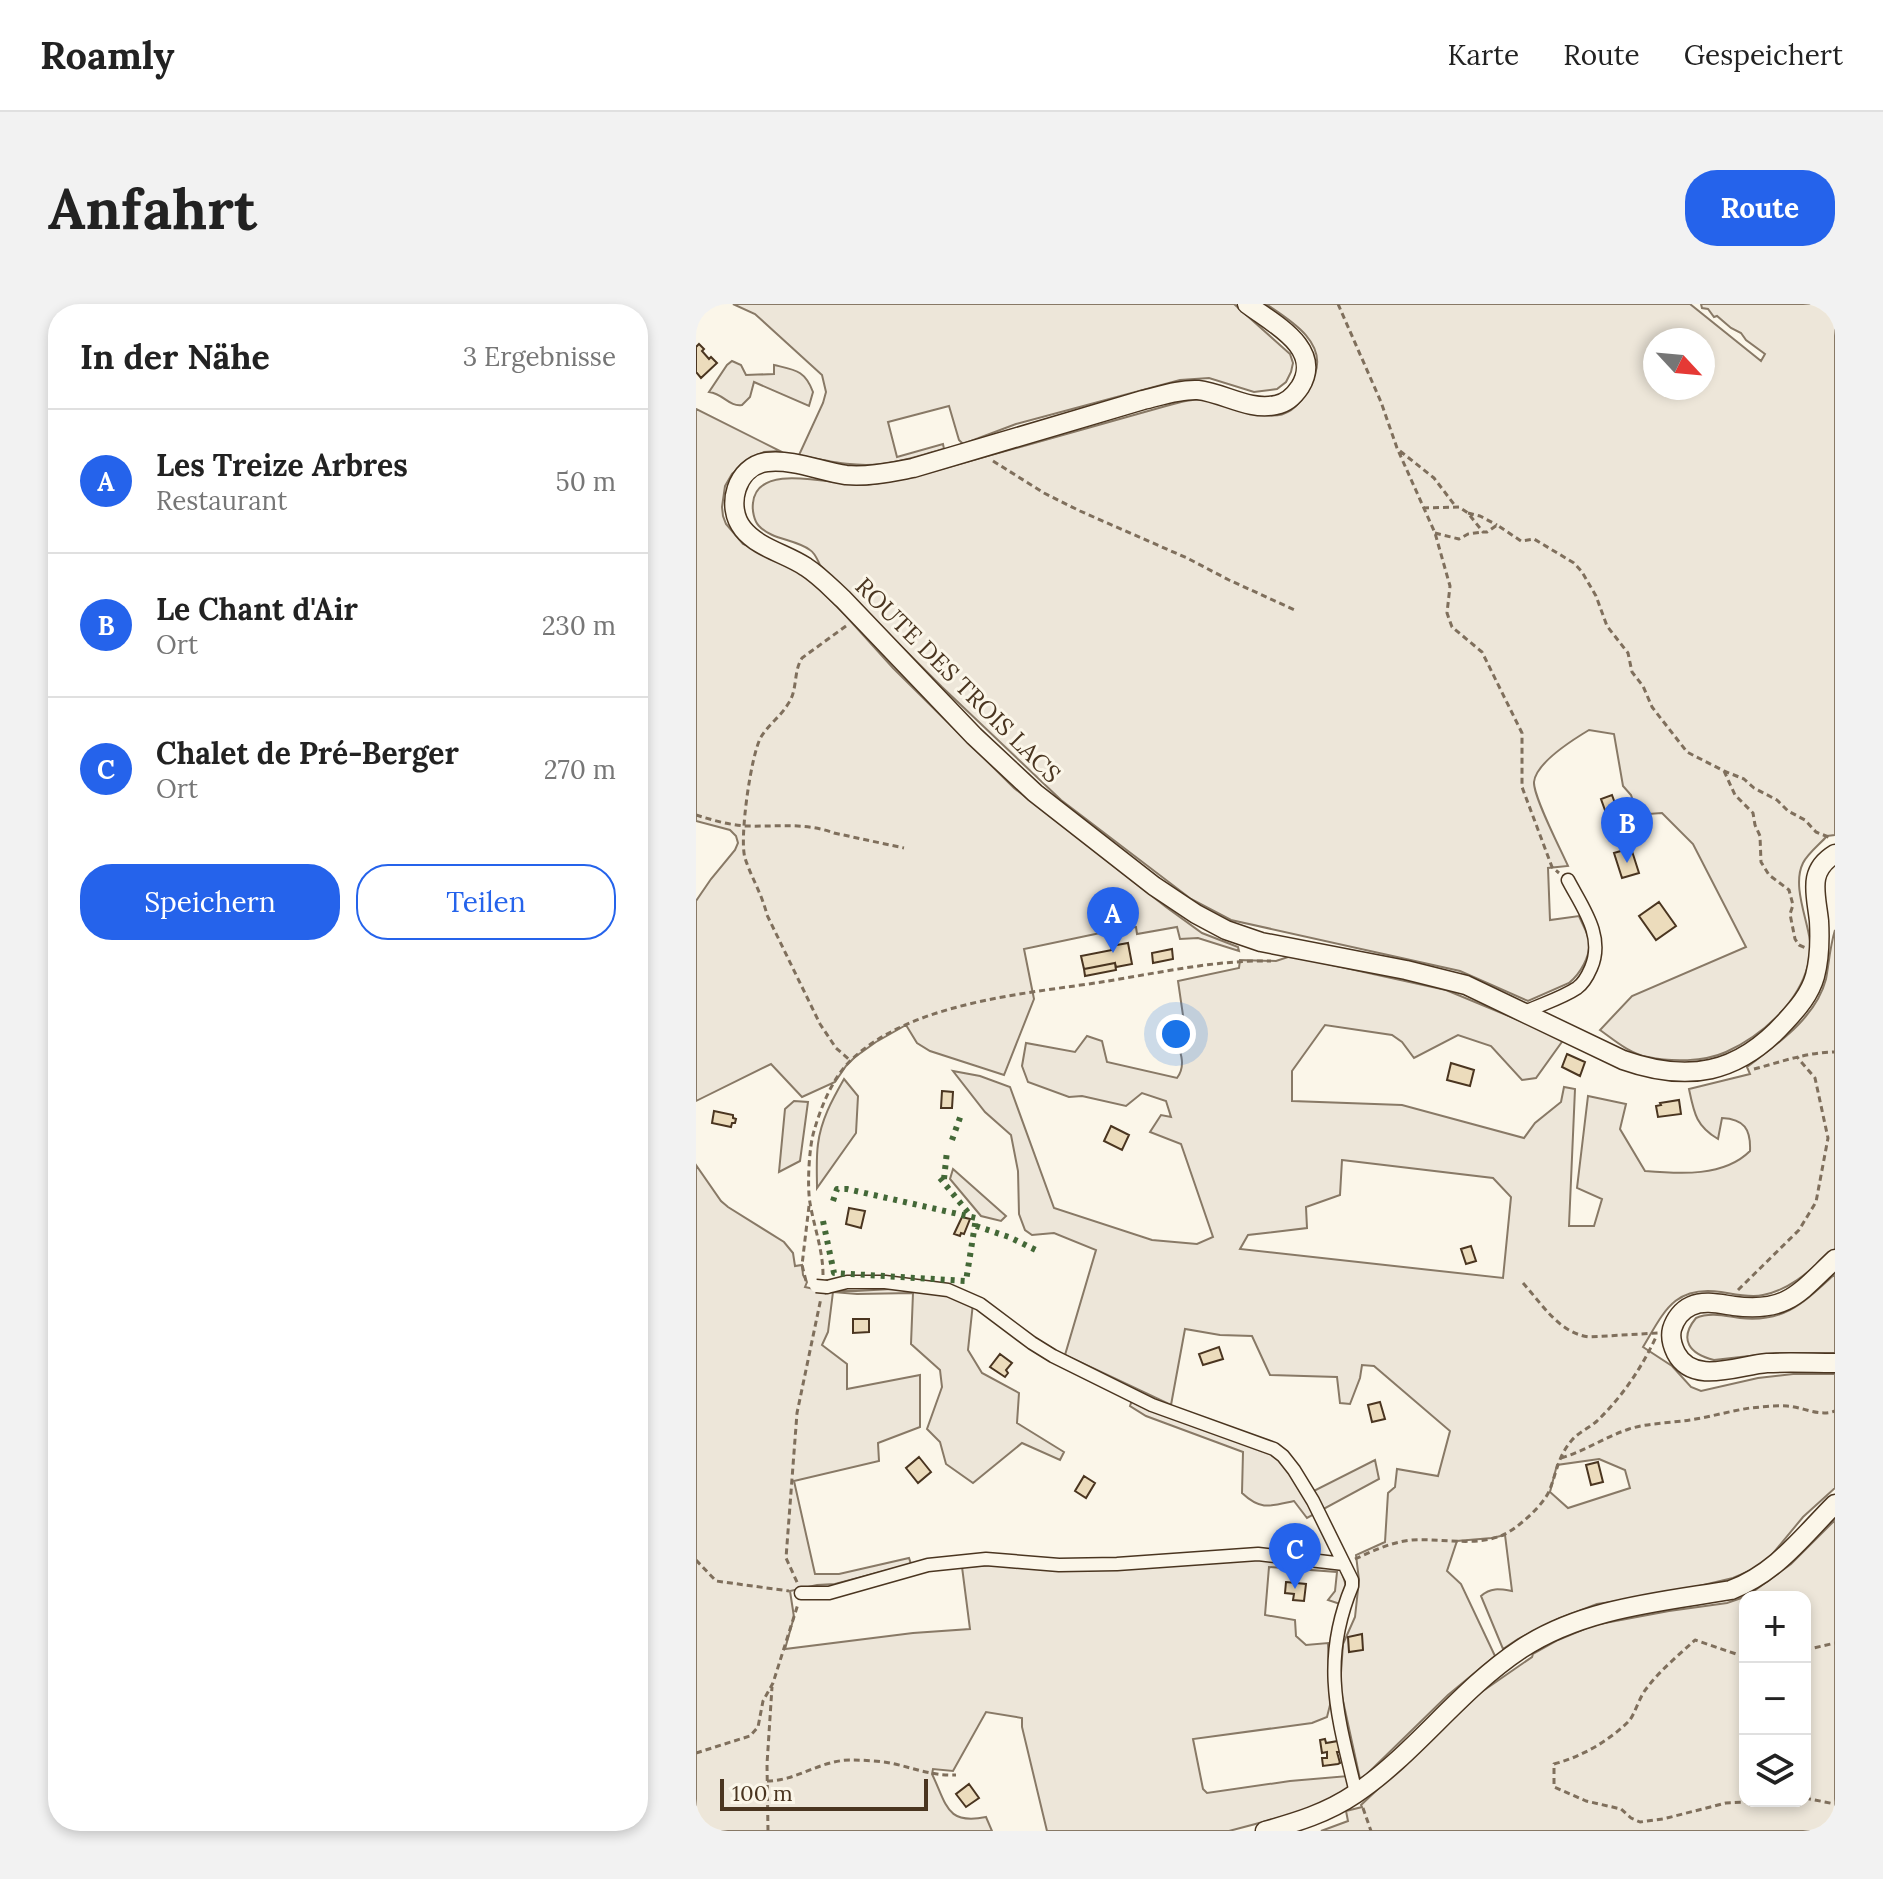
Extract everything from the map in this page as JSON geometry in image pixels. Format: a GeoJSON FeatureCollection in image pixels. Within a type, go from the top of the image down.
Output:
{"type":"FeatureCollection","features":[{"type":"Feature","properties":{"kind":"street","name":"ROUTE DES TROIS LACS"},"geometry":{"type":"LineString","coordinates":[[1247,304],[1290,335],[1303,353],[1306,374],[1289,400],[1260,406],[1199,390],[1179,391],[913,468],[864,475],[767,462],[757,465],[736,487],[734,504],[738,521],[761,543],[808,568],[859,616],[974,736],[1035,793],[1154,886],[1196,914],[1226,930],[1261,942],[1455,981],[1646,1068],[1675,1072],[1719,1068],[1762,1046],[1801,1004],[1811,986],[1820,950],[1815,881],[1824,863],[1835,854]]}},
{"type":"Feature","properties":{"kind":"street"},"geometry":{"type":"LineString","coordinates":[[1525,1012],[1576,988],[1585,980],[1594,962],[1594,932],[1568,880]]}},
{"type":"Feature","properties":{"kind":"street"},"geometry":{"type":"LineString","coordinates":[[1835,1259],[1795,1295],[1776,1305],[1756,1308],[1703,1303],[1681,1313],[1671,1333],[1677,1356],[1686,1365],[1708,1372],[1762,1364],[1835,1363]]}},
{"type":"Feature","properties":{"kind":"street"},"geometry":{"type":"LineString","coordinates":[[821,1289],[847,1282],[885,1282],[948,1290],[980,1304],[1053,1356],[1152,1405],[1274,1449],[1283,1456],[1313,1501],[1349,1572],[1352,1586],[1335,1646],[1335,1693],[1356,1793]]}},
{"type":"Feature","properties":{"kind":"street"},"geometry":{"type":"LineString","coordinates":[[1265,1831],[1315,1816],[1356,1793],[1396,1760],[1460,1698],[1523,1647],[1585,1619],[1613,1611],[1731,1590],[1747,1584],[1780,1562],[1835,1504]]}},
{"type":"Feature","properties":{"kind":"street"},"geometry":{"type":"LineString","coordinates":[[801,1593],[829,1593],[928,1565],[986,1559],[1059,1565],[1117,1564],[1258,1554],[1344,1564]]}},
{"type":"Feature","properties":{"kind":"path"},"geometry":{"type":"LineString","coordinates":[[1338,304],[1435,533],[1450,586],[1447,613],[1452,627],[1482,652],[1522,733],[1522,787],[1552,867],[1568,880]]}},
{"type":"Feature","properties":{"kind":"path"},"geometry":{"type":"LineString","coordinates":[[1397,448],[1434,478],[1456,508]]}},
{"type":"Feature","properties":{"kind":"path"},"geometry":{"type":"LineString","coordinates":[[977,450],[1018,478],[1068,505],[1297,611]]}},
{"type":"Feature","properties":{"kind":"path"},"geometry":{"type":"LineString","coordinates":[[1423,508],[1456,508],[1480,516],[1521,541],[1534,539],[1574,563],[1596,596],[1607,626],[1628,653],[1632,672],[1643,686],[1652,707],[1687,752],[1744,779],[1777,800],[1816,832],[1830,836],[1835,848]]}},
{"type":"Feature","properties":{"kind":"path"},"geometry":{"type":"LineString","coordinates":[[1468,513],[1483,532]]}},
{"type":"Feature","properties":{"kind":"path"},"geometry":{"type":"LineString","coordinates":[[1435,533],[1459,539],[1468,534],[1487,532],[1497,525]]}},
{"type":"Feature","properties":{"kind":"path"},"geometry":{"type":"LineString","coordinates":[[851,1061],[836,1048],[820,1024],[767,915],[763,898],[743,855],[744,826],[756,746],[767,728],[788,705],[802,658],[859,616]]}},
{"type":"Feature","properties":{"kind":"path"},"geometry":{"type":"LineString","coordinates":[[1724,771],[1735,795],[1753,813],[1760,836],[1761,862],[1769,875],[1789,890],[1795,939],[1810,951],[1820,950]]}},
{"type":"Feature","properties":{"kind":"path"},"geometry":{"type":"LineString","coordinates":[[696,815],[744,826],[787,824],[823,829],[904,848]]}},
{"type":"Feature","properties":{"kind":"path"},"geometry":{"type":"LineString","coordinates":[[821,1289],[808,1284],[802,1270],[809,1201],[810,1149],[814,1129],[835,1082],[851,1061],[894,1031],[946,1010],[1222,962],[1276,961]]}},
{"type":"Feature","properties":{"kind":"path"},"geometry":{"type":"LineString","coordinates":[[1749,1071],[1797,1057],[1835,1052]]}},
{"type":"Feature","properties":{"kind":"path"},"geometry":{"type":"LineString","coordinates":[[1724,1304],[1799,1230],[1816,1202],[1828,1138],[1815,1078],[1797,1057]]}},
{"type":"Feature","properties":{"kind":"path"},"geometry":{"type":"LineString","coordinates":[[768,1831],[769,1715],[773,1683],[801,1593],[786,1558],[797,1413],[821,1289],[823,1261],[809,1201]]}},
{"type":"Feature","properties":{"kind":"path"},"geometry":{"type":"LineString","coordinates":[[1344,1564],[1389,1544],[1410,1540],[1473,1540],[1505,1534],[1543,1501],[1549,1492],[1557,1464],[1573,1438],[1595,1423],[1630,1385],[1658,1333],[1578,1335],[1552,1316],[1523,1283]]}},
{"type":"Feature","properties":{"kind":"path"},"geometry":{"type":"LineString","coordinates":[[1561,1458],[1580,1453],[1630,1429],[1656,1424],[1776,1406],[1817,1413],[1830,1414],[1835,1411]]}},
{"type":"Feature","properties":{"kind":"path"},"geometry":{"type":"LineString","coordinates":[[696,1560],[716,1581],[801,1593]]}},
{"type":"Feature","properties":{"kind":"path"},"geometry":{"type":"LineString","coordinates":[[1739,1655],[1695,1640],[1646,1689],[1631,1719],[1574,1759],[1554,1764],[1554,1787],[1586,1801],[1621,1809],[1640,1822],[1739,1802]]}},
{"type":"Feature","properties":{"kind":"path"},"geometry":{"type":"LineString","coordinates":[[1811,1649],[1835,1643]]}},
{"type":"Feature","properties":{"kind":"path"},"geometry":{"type":"LineString","coordinates":[[696,1753],[753,1734],[758,1727],[763,1701],[773,1683]]}},
{"type":"Feature","properties":{"kind":"path"},"geometry":{"type":"LineString","coordinates":[[767,1781],[787,1779],[828,1763],[853,1760],[895,1764],[932,1774],[956,1775]]}},
{"type":"Feature","properties":{"kind":"path"},"geometry":{"type":"LineString","coordinates":[[1356,1793],[1371,1831]]}},
{"type":"Feature","properties":{"kind":"path"},"geometry":{"type":"LineString","coordinates":[[1811,1798],[1835,1804]]}},
{"type":"Feature","properties":{"kind":"shaded area"},"geometry":{"type":"Polygon","coordinates":[[[733,304],[1234,304],[1290,354],[1293,363],[1286,382],[1277,389],[1254,392],[1209,378],[1180,380],[1016,424],[963,444],[949,406],[888,422],[897,457],[943,444],[944,449],[882,464],[846,464],[799,455],[823,403],[826,392],[822,375],[755,314],[733,304]]]}},
{"type":"Feature","properties":{"kind":"shaded area"},"geometry":{"type":"Polygon","coordinates":[[[1266,304],[1690,304],[1761,361],[1765,354],[1741,333],[1702,308],[1701,304],[1828,304],[1835,309],[1835,835],[1827,836],[1811,852],[1800,872],[1800,891],[1810,947],[1803,979],[1787,1005],[1752,1037],[1717,1055],[1677,1060],[1635,1053],[1600,1030],[1632,996],[1746,947],[1693,844],[1662,813],[1634,815],[1631,795],[1623,786],[1614,734],[1589,730],[1557,752],[1536,774],[1534,782],[1538,799],[1568,866],[1548,868],[1550,920],[1579,916],[1589,947],[1584,964],[1569,983],[1528,1001],[1460,971],[1231,920],[1191,899],[1061,800],[820,565],[812,551],[764,531],[756,521],[753,503],[758,490],[768,482],[782,479],[864,485],[895,481],[1192,400],[1209,400],[1271,416],[1283,414],[1295,408],[1305,395],[1317,362],[1311,341],[1266,304]]]}},
{"type":"Feature","properties":{"kind":"shaded area"},"geometry":{"type":"Polygon","coordinates":[[[732,361],[741,365],[746,375],[774,374],[774,365],[798,372],[813,392],[809,406],[754,382],[750,397],[742,405],[709,392],[732,361]]]}},
{"type":"Feature","properties":{"kind":"shaded area"},"geometry":{"type":"Polygon","coordinates":[[[696,409],[780,451],[764,452],[753,457],[732,474],[725,486],[723,516],[743,544],[770,555],[813,582],[893,668],[1014,788],[1166,907],[1202,933],[1238,947],[1239,951],[1198,938],[1180,939],[1177,927],[1137,934],[1136,927],[1124,928],[1024,949],[1034,999],[1004,1075],[930,1051],[917,1043],[906,1025],[855,1057],[835,1082],[802,1097],[771,1064],[696,1101],[696,901],[738,843],[730,830],[696,821],[696,409]]]}},
{"type":"Feature","properties":{"kind":"shaded area"},"geometry":{"type":"Polygon","coordinates":[[[1835,930],[1835,1249],[1802,1277],[1773,1292],[1753,1296],[1705,1291],[1681,1297],[1665,1312],[1643,1347],[1672,1366],[1691,1387],[1701,1391],[1758,1378],[1835,1374],[1835,1488],[1803,1517],[1770,1557],[1754,1569],[1733,1578],[1661,1595],[1597,1604],[1558,1619],[1503,1649],[1481,1596],[1492,1590],[1512,1591],[1505,1535],[1457,1541],[1447,1571],[1461,1584],[1495,1656],[1448,1695],[1360,1779],[1340,1687],[1343,1644],[1355,1617],[1359,1580],[1356,1555],[1385,1542],[1388,1493],[1395,1487],[1397,1469],[1438,1476],[1450,1431],[1374,1366],[1362,1365],[1350,1404],[1340,1403],[1337,1377],[1270,1375],[1252,1336],[1185,1329],[1171,1405],[1065,1355],[1096,1250],[1054,1233],[1032,1235],[1025,1230],[1019,1214],[1018,1171],[1011,1135],[985,1112],[953,1071],[980,1076],[1010,1087],[1054,1208],[1152,1240],[1197,1244],[1213,1237],[1181,1144],[1150,1132],[1161,1115],[1171,1117],[1166,1101],[1142,1093],[1126,1106],[1082,1096],[1069,1097],[1028,1082],[1022,1066],[1026,1043],[1075,1052],[1087,1036],[1102,1041],[1107,1062],[1177,1078],[1182,1061],[1174,1032],[1185,1029],[1178,981],[1239,968],[1240,960],[1276,961],[1291,956],[1446,990],[1564,1039],[1536,1078],[1522,1080],[1491,1046],[1458,1035],[1414,1058],[1392,1035],[1325,1025],[1292,1071],[1292,1101],[1402,1105],[1524,1138],[1535,1123],[1561,1102],[1564,1087],[1575,1089],[1569,1226],[1594,1226],[1602,1199],[1577,1188],[1588,1096],[1626,1104],[1620,1129],[1645,1171],[1701,1172],[1728,1166],[1739,1159],[1750,1151],[1745,1127],[1736,1120],[1722,1118],[1718,1139],[1697,1118],[1689,1089],[1750,1074],[1747,1067],[1805,1018],[1826,979],[1835,930]],[[1342,1160],[1340,1195],[1306,1207],[1307,1228],[1248,1235],[1240,1249],[1503,1278],[1511,1197],[1493,1178],[1342,1160]],[[1599,1459],[1557,1465],[1550,1492],[1568,1508],[1630,1488],[1625,1470],[1599,1459]]]}},
{"type":"Feature","properties":{"kind":"shaded area"},"geometry":{"type":"Polygon","coordinates":[[[844,1079],[858,1096],[856,1133],[817,1188],[819,1135],[844,1079]]]}},
{"type":"Feature","properties":{"kind":"shaded area"},"geometry":{"type":"Polygon","coordinates":[[[794,1101],[808,1102],[800,1161],[779,1172],[785,1109],[794,1101]]]}},
{"type":"Feature","properties":{"kind":"shaded area"},"geometry":{"type":"Polygon","coordinates":[[[696,1165],[721,1201],[784,1242],[793,1253],[795,1266],[802,1265],[807,1282],[805,1287],[823,1291],[909,1288],[973,1303],[968,1350],[982,1373],[1019,1393],[1017,1423],[1064,1452],[1060,1460],[1022,1443],[973,1483],[946,1464],[940,1442],[927,1429],[942,1387],[940,1370],[911,1344],[913,1293],[833,1292],[828,1332],[822,1345],[847,1364],[847,1389],[920,1375],[920,1427],[878,1443],[879,1461],[794,1481],[815,1574],[839,1574],[909,1558],[911,1564],[835,1584],[790,1591],[794,1617],[785,1649],[970,1629],[962,1567],[995,1565],[1059,1571],[1254,1559],[1341,1569],[1346,1586],[1340,1604],[1328,1600],[1335,1591],[1337,1572],[1269,1567],[1265,1615],[1295,1620],[1296,1636],[1306,1645],[1328,1643],[1330,1705],[1327,1717],[1312,1723],[1193,1739],[1203,1789],[1207,1793],[1348,1776],[1351,1789],[1312,1809],[1229,1831],[1047,1831],[1022,1718],[986,1712],[953,1771],[933,1769],[932,1774],[945,1803],[955,1815],[973,1819],[986,1817],[992,1831],[696,1831],[696,1165]]]}},
{"type":"Feature","properties":{"kind":"shaded area"},"geometry":{"type":"Polygon","coordinates":[[[953,1169],[1006,1216],[1001,1221],[981,1216],[950,1179],[953,1169]]]}},
{"type":"Feature","properties":{"kind":"shaded area"},"geometry":{"type":"Polygon","coordinates":[[[1835,1274],[1835,1353],[1776,1353],[1714,1360],[1699,1354],[1689,1345],[1688,1333],[1696,1318],[1712,1315],[1756,1319],[1782,1314],[1803,1302],[1835,1274]]]}},
{"type":"Feature","properties":{"kind":"shaded area"},"geometry":{"type":"Polygon","coordinates":[[[1132,1400],[1269,1452],[1284,1464],[1306,1495],[1375,1460],[1379,1479],[1307,1518],[1294,1501],[1261,1505],[1242,1493],[1243,1452],[1146,1416],[1130,1406],[1132,1400]]]}},
{"type":"Feature","properties":{"kind":"shaded area"},"geometry":{"type":"Polygon","coordinates":[[[1835,1520],[1835,1831],[1321,1831],[1348,1821],[1346,1811],[1362,1807],[1480,1693],[1533,1654],[1558,1640],[1594,1625],[1739,1599],[1739,1807],[1811,1807],[1811,1591],[1754,1591],[1791,1564],[1835,1520]]]}},
{"type":"Feature","properties":{"kind":"building"},"geometry":{"type":"Polygon","coordinates":[[[699,344],[709,359],[711,357],[717,363],[701,378],[696,372],[696,347],[699,344]]]}},
{"type":"Feature","properties":{"kind":"building"},"geometry":{"type":"Polygon","coordinates":[[[1612,795],[1617,809],[1606,813],[1601,799],[1612,795]]]}},
{"type":"Feature","properties":{"kind":"building"},"geometry":{"type":"Polygon","coordinates":[[[1631,848],[1639,873],[1622,878],[1614,853],[1631,848]]]}},
{"type":"Feature","properties":{"kind":"building"},"geometry":{"type":"Polygon","coordinates":[[[1659,902],[1676,926],[1656,940],[1639,916],[1659,902]]]}},
{"type":"Feature","properties":{"kind":"building"},"geometry":{"type":"Polygon","coordinates":[[[1128,943],[1132,964],[1116,967],[1115,963],[1084,969],[1081,956],[1112,950],[1111,946],[1128,943]]]}},
{"type":"Feature","properties":{"kind":"building"},"geometry":{"type":"Polygon","coordinates":[[[1172,949],[1173,959],[1153,963],[1152,953],[1172,949]]]}},
{"type":"Feature","properties":{"kind":"building"},"geometry":{"type":"Polygon","coordinates":[[[1115,963],[1116,970],[1085,976],[1084,969],[1115,963]]]}},
{"type":"Feature","properties":{"kind":"building"},"geometry":{"type":"Polygon","coordinates":[[[1567,1054],[1585,1062],[1580,1076],[1562,1067],[1567,1054]]]}},
{"type":"Feature","properties":{"kind":"building"},"geometry":{"type":"Polygon","coordinates":[[[1451,1063],[1474,1070],[1470,1086],[1447,1080],[1451,1063]]]}},
{"type":"Feature","properties":{"kind":"building"},"geometry":{"type":"Polygon","coordinates":[[[942,1091],[953,1092],[952,1108],[941,1108],[942,1091]]]}},
{"type":"Feature","properties":{"kind":"building"},"geometry":{"type":"Polygon","coordinates":[[[1679,1100],[1681,1114],[1658,1117],[1656,1106],[1679,1100]]]}},
{"type":"Feature","properties":{"kind":"building"},"geometry":{"type":"Polygon","coordinates":[[[714,1111],[733,1115],[735,1123],[731,1127],[712,1123],[714,1111]]]}},
{"type":"Feature","properties":{"kind":"building"},"geometry":{"type":"Polygon","coordinates":[[[1111,1126],[1129,1135],[1122,1150],[1104,1141],[1111,1126]]]}},
{"type":"Feature","properties":{"kind":"building"},"geometry":{"type":"Polygon","coordinates":[[[849,1208],[865,1211],[861,1228],[846,1224],[849,1208]]]}},
{"type":"Feature","properties":{"kind":"building"},"geometry":{"type":"Polygon","coordinates":[[[962,1217],[970,1219],[964,1234],[960,1236],[954,1234],[962,1217]]]}},
{"type":"Feature","properties":{"kind":"building"},"geometry":{"type":"Polygon","coordinates":[[[1471,1246],[1476,1261],[1466,1264],[1461,1249],[1471,1246]]]}},
{"type":"Feature","properties":{"kind":"building"},"geometry":{"type":"Polygon","coordinates":[[[853,1319],[869,1319],[869,1332],[853,1333],[853,1319]]]}},
{"type":"Feature","properties":{"kind":"building"},"geometry":{"type":"Polygon","coordinates":[[[1219,1347],[1223,1359],[1203,1365],[1199,1354],[1219,1347]]]}},
{"type":"Feature","properties":{"kind":"building"},"geometry":{"type":"Polygon","coordinates":[[[1000,1354],[1012,1363],[1005,1377],[990,1367],[1000,1354]]]}},
{"type":"Feature","properties":{"kind":"building"},"geometry":{"type":"Polygon","coordinates":[[[1380,1402],[1385,1419],[1372,1422],[1368,1405],[1380,1402]]]}},
{"type":"Feature","properties":{"kind":"building"},"geometry":{"type":"Polygon","coordinates":[[[919,1457],[931,1472],[918,1483],[906,1468],[919,1457]]]}},
{"type":"Feature","properties":{"kind":"building"},"geometry":{"type":"Polygon","coordinates":[[[1598,1462],[1603,1482],[1591,1485],[1586,1465],[1598,1462]]]}},
{"type":"Feature","properties":{"kind":"building"},"geometry":{"type":"Polygon","coordinates":[[[1084,1476],[1095,1483],[1086,1498],[1075,1491],[1084,1476]]]}},
{"type":"Feature","properties":{"kind":"building"},"geometry":{"type":"Polygon","coordinates":[[[1286,1582],[1306,1584],[1304,1601],[1293,1600],[1294,1594],[1285,1593],[1286,1582]]]}},
{"type":"Feature","properties":{"kind":"building"},"geometry":{"type":"Polygon","coordinates":[[[1362,1634],[1363,1650],[1349,1652],[1348,1637],[1362,1634]]]}},
{"type":"Feature","properties":{"kind":"building"},"geometry":{"type":"Polygon","coordinates":[[[1325,1739],[1326,1743],[1338,1741],[1340,1763],[1323,1766],[1322,1758],[1327,1758],[1327,1752],[1322,1753],[1320,1740],[1325,1739]]]}},
{"type":"Feature","properties":{"kind":"building"},"geometry":{"type":"Polygon","coordinates":[[[969,1784],[979,1798],[966,1807],[956,1794],[969,1784]]]}},
{"type":"Feature","properties":{"kind":"hedge"},"geometry":{"type":"LineString","coordinates":[[952,1140],[962,1112]]}},
{"type":"Feature","properties":{"kind":"hedge"},"geometry":{"type":"LineString","coordinates":[[944,1179],[947,1151]]}},
{"type":"Feature","properties":{"kind":"hedge"},"geometry":{"type":"LineString","coordinates":[[940,1178],[971,1216]]}},
{"type":"Feature","properties":{"kind":"hedge"},"geometry":{"type":"LineString","coordinates":[[823,1221],[834,1273],[966,1281],[976,1218],[847,1189],[837,1189],[832,1204]]}},
{"type":"Feature","properties":{"kind":"hedge"},"geometry":{"type":"LineString","coordinates":[[976,1226],[1040,1252]]}},
{"type":"Feature","properties":{"kind":"place","name":"Le Chant d'Air"},"geometry":{"type":"Point","coordinates":[1627,863]}},
{"type":"Feature","properties":{"kind":"place","name":"Les Treize Arbres"},"geometry":{"type":"Point","coordinates":[1113,953]}},
{"type":"Feature","properties":{"kind":"place","name":"Chalet de Pré-Berger"},"geometry":{"type":"Point","coordinates":[1295,1589]}}]}
